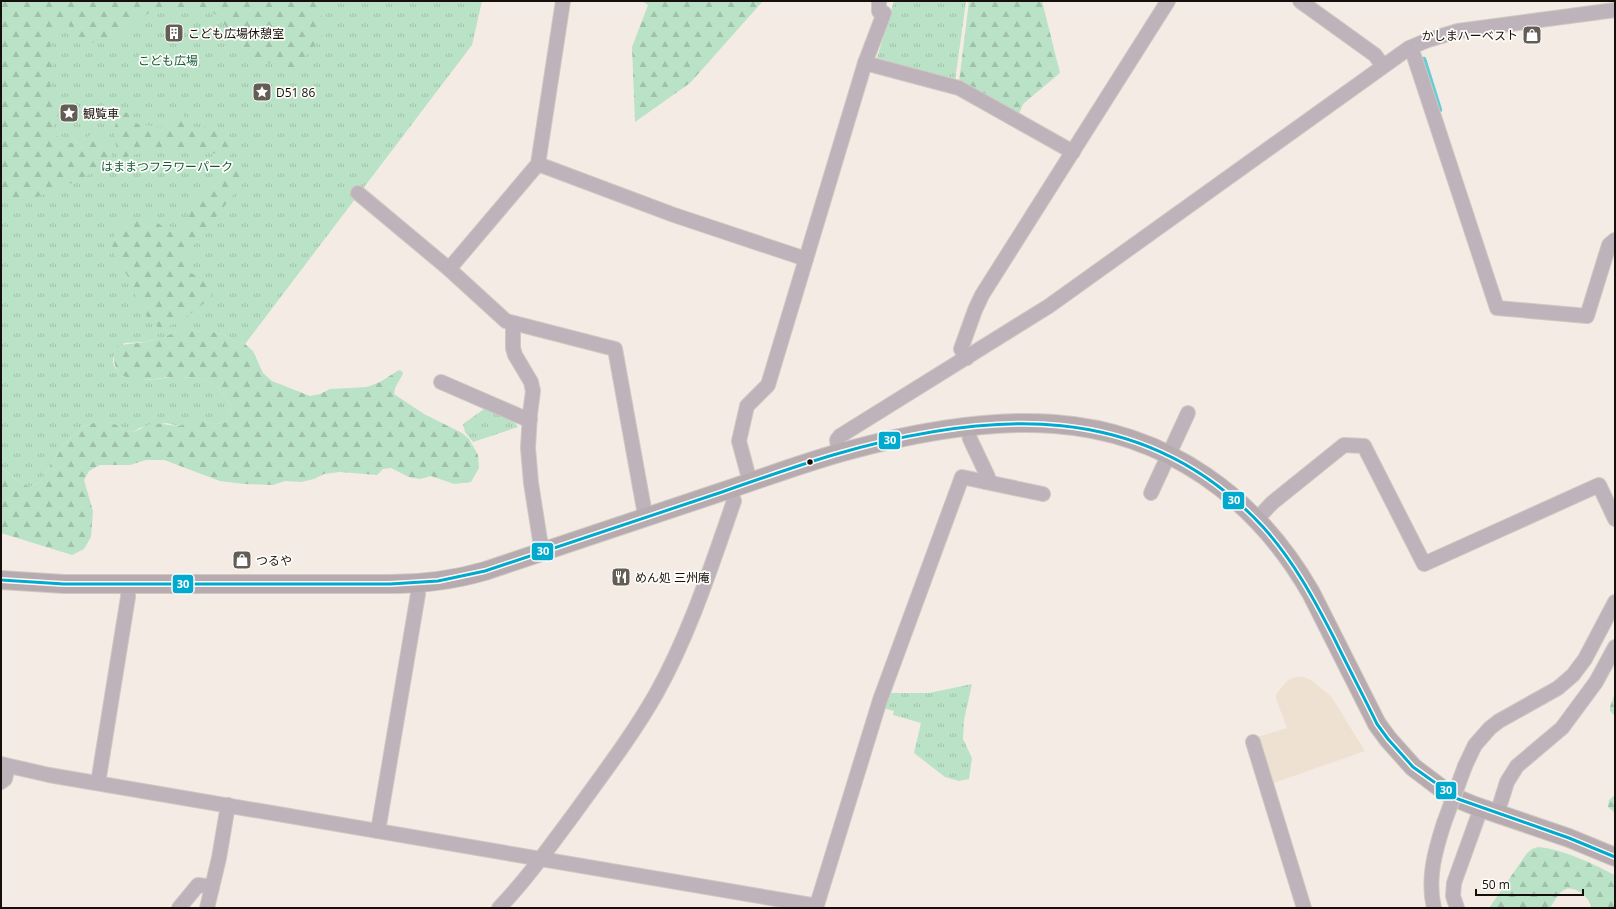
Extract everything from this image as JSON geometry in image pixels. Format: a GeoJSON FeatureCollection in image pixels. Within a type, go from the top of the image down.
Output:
{"type":"FeatureCollection","features":[{"type":"Feature","properties":{"kind":"main road"},"geometry":{"type":"LineString","coordinates":[[1,580],[43,584],[417,583],[466,576],[839,453],[909,437],[968,428],[1030,423],[1078,427],[1122,437],[1168,455],[1205,476],[1241,503],[1257,519],[1278,542],[1312,593],[1368,707],[1388,739],[1413,767],[1427,779],[1458,799],[1569,838],[1615,857]]}},
{"type":"Feature","properties":{"kind":"street"},"geometry":{"type":"LineString","coordinates":[[449,270],[538,164],[563,1]]}},
{"type":"Feature","properties":{"kind":"street"},"geometry":{"type":"LineString","coordinates":[[750,482],[739,441],[747,406],[768,385],[865,63],[884,13],[879,11],[878,1]]}},
{"type":"Feature","properties":{"kind":"street"},"geometry":{"type":"LineString","coordinates":[[967,358],[961,349],[979,302],[1168,1]]}},
{"type":"Feature","properties":{"kind":"street"},"geometry":{"type":"LineString","coordinates":[[1300,1],[1375,55],[1383,66]]}},
{"type":"Feature","properties":{"kind":"street"},"geometry":{"type":"LineString","coordinates":[[839,453],[837,440],[840,436],[1049,306],[1410,48],[1428,40],[1458,31],[1615,10]]}},
{"type":"Feature","properties":{"kind":"street"},"geometry":{"type":"LineString","coordinates":[[1410,48],[1414,56],[1496,308],[1587,316],[1609,245],[1615,240]]}},
{"type":"Feature","properties":{"kind":"street"},"geometry":{"type":"LineString","coordinates":[[865,63],[960,88],[1073,152]]}},
{"type":"Feature","properties":{"kind":"street"},"geometry":{"type":"LineString","coordinates":[[538,164],[674,216],[806,259]]}},
{"type":"Feature","properties":{"kind":"street"},"geometry":{"type":"LineString","coordinates":[[358,193],[449,270],[506,321],[615,349],[644,508],[647,517]]}},
{"type":"Feature","properties":{"kind":"street"},"geometry":{"type":"LineString","coordinates":[[513,323],[512,348],[531,382],[533,391],[528,448],[531,483],[540,540],[544,551]]}},
{"type":"Feature","properties":{"kind":"street"},"geometry":{"type":"LineString","coordinates":[[441,382],[524,418],[530,419]]}},
{"type":"Feature","properties":{"kind":"street"},"geometry":{"type":"LineString","coordinates":[[1151,493],[1188,413]]}},
{"type":"Feature","properties":{"kind":"street"},"geometry":{"type":"LineString","coordinates":[[968,428],[970,439],[988,477],[986,482]]}},
{"type":"Feature","properties":{"kind":"street"},"geometry":{"type":"LineString","coordinates":[[1257,519],[1272,503],[1344,445],[1364,446],[1424,564],[1599,485],[1615,519]]}},
{"type":"Feature","properties":{"kind":"street"},"geometry":{"type":"LineString","coordinates":[[1,782],[5,779],[4,765],[98,783],[817,907],[878,706],[962,477],[1043,494]]}},
{"type":"Feature","properties":{"kind":"street"},"geometry":{"type":"LineString","coordinates":[[499,908],[541,859],[626,742],[656,694],[669,669],[695,610],[734,501],[730,489]]}},
{"type":"Feature","properties":{"kind":"street"},"geometry":{"type":"LineString","coordinates":[[378,831],[418,594],[417,583]]}},
{"type":"Feature","properties":{"kind":"street"},"geometry":{"type":"LineString","coordinates":[[98,783],[128,597],[128,584]]}},
{"type":"Feature","properties":{"kind":"street"},"geometry":{"type":"LineString","coordinates":[[1434,908],[1431,896],[1431,880],[1436,848],[1444,823],[1475,745],[1490,728],[1499,721],[1558,688],[1574,675],[1585,659],[1615,602]]}},
{"type":"Feature","properties":{"kind":"street"},"geometry":{"type":"LineString","coordinates":[[1456,908],[1453,896],[1454,884],[1489,811],[1517,766],[1562,728],[1596,682],[1615,646]]}},
{"type":"Feature","properties":{"kind":"street"},"geometry":{"type":"LineString","coordinates":[[1253,742],[1304,908]]}},
{"type":"Feature","properties":{"kind":"street"},"geometry":{"type":"LineString","coordinates":[[207,908],[219,858],[228,805]]}},
{"type":"Feature","properties":{"kind":"street"},"geometry":{"type":"LineString","coordinates":[[179,908],[198,885],[212,887]]}},
{"type":"Feature","properties":{"kind":"shaded area"},"geometry":{"type":"Polygon","coordinates":[[[1296,677],[1304,677],[1311,680],[1331,696],[1365,751],[1271,784],[1257,737],[1287,728],[1276,699],[1276,694],[1288,680],[1296,677]]]}},
{"type":"Feature","properties":{"kind":"green space","name":"はままつフラワーパーク"},"geometry":{"type":"Polygon","coordinates":[[[1,1],[482,1],[472,45],[245,344],[234,341],[223,334],[181,330],[163,338],[144,342],[124,343],[117,350],[113,361],[114,366],[121,373],[131,378],[141,380],[189,377],[206,380],[214,384],[221,391],[231,406],[226,422],[216,424],[202,421],[192,421],[179,426],[166,423],[139,428],[134,432],[125,431],[117,425],[108,422],[96,422],[85,426],[64,444],[40,482],[30,487],[20,483],[1,467],[1,1]]]}},
{"type":"Feature","properties":{"kind":"green space"},"geometry":{"type":"Polygon","coordinates":[[[1,1],[321,1],[322,35],[294,72],[280,65],[252,60],[237,48],[222,20],[210,10],[197,7],[189,12],[167,10],[153,11],[138,19],[120,36],[91,43],[84,42],[74,34],[68,24],[58,25],[50,43],[53,68],[50,86],[53,93],[62,105],[54,125],[55,133],[65,143],[78,143],[93,133],[97,135],[107,144],[111,153],[112,162],[109,165],[47,193],[29,198],[11,198],[1,196],[1,1]]]}},
{"type":"Feature","properties":{"kind":"green space"},"geometry":{"type":"Polygon","coordinates":[[[642,1],[763,1],[690,83],[635,122],[632,47],[648,5],[642,1]]]}},
{"type":"Feature","properties":{"kind":"green space"},"geometry":{"type":"Polygon","coordinates":[[[894,1],[966,1],[955,81],[877,58],[894,1]]]}},
{"type":"Feature","properties":{"kind":"green space"},"geometry":{"type":"Polygon","coordinates":[[[969,1],[1042,1],[1060,73],[1023,104],[1019,114],[959,82],[969,1]]]}},
{"type":"Feature","properties":{"kind":"green space"},"geometry":{"type":"Polygon","coordinates":[[[176,110],[182,110],[184,114],[183,120],[189,124],[198,127],[214,127],[219,129],[234,151],[231,155],[164,150],[150,151],[121,158],[116,146],[114,132],[117,120],[122,115],[128,112],[132,114],[137,124],[160,127],[169,125],[176,110]]]}},
{"type":"Feature","properties":{"kind":"green space"},"geometry":{"type":"Polygon","coordinates":[[[233,168],[240,170],[245,174],[244,181],[194,245],[187,259],[188,272],[208,280],[213,285],[213,294],[189,315],[161,330],[147,317],[136,299],[133,284],[116,259],[112,245],[115,232],[122,220],[129,218],[142,218],[159,224],[170,232],[180,232],[186,226],[188,216],[197,198],[217,179],[233,168]]]}},
{"type":"Feature","properties":{"kind":"green space"},"geometry":{"type":"Polygon","coordinates":[[[181,330],[223,334],[234,341],[245,344],[253,351],[263,373],[272,381],[310,396],[320,394],[330,389],[367,387],[380,382],[399,370],[402,371],[403,374],[395,388],[394,394],[424,414],[462,433],[469,439],[478,455],[479,468],[471,482],[454,484],[431,476],[420,479],[409,477],[391,468],[383,469],[377,475],[340,472],[324,474],[314,479],[301,482],[285,481],[273,485],[220,481],[164,460],[146,460],[130,465],[100,465],[89,471],[84,480],[93,511],[91,537],[84,549],[72,555],[1,533],[1,467],[20,483],[30,487],[40,482],[64,444],[85,426],[96,422],[108,422],[117,425],[125,431],[134,432],[152,423],[179,426],[191,421],[202,421],[216,424],[226,422],[231,406],[221,391],[214,384],[206,380],[185,377],[169,377],[146,380],[128,378],[118,371],[116,367],[114,354],[116,347],[154,340],[181,330]]]}},
{"type":"Feature","properties":{"kind":"green space"},"geometry":{"type":"Polygon","coordinates":[[[487,407],[510,415],[518,427],[473,442],[465,432],[463,424],[487,407]]]}},
{"type":"Feature","properties":{"kind":"green space"},"geometry":{"type":"Polygon","coordinates":[[[972,684],[964,720],[963,739],[972,758],[969,779],[959,781],[945,777],[914,753],[921,723],[893,715],[894,711],[883,708],[888,693],[929,693],[972,684]]]}},
{"type":"Feature","properties":{"kind":"green space"},"geometry":{"type":"Polygon","coordinates":[[[1615,692],[1615,716],[1610,711],[1610,707],[1615,692]]]}},
{"type":"Feature","properties":{"kind":"green space"},"geometry":{"type":"Polygon","coordinates":[[[1615,795],[1615,813],[1608,807],[1609,800],[1615,795]]]}},
{"type":"Feature","properties":{"kind":"green space"},"geometry":{"type":"Polygon","coordinates":[[[1538,847],[1548,848],[1568,854],[1615,875],[1615,908],[1592,908],[1586,897],[1579,891],[1574,889],[1566,889],[1561,892],[1550,908],[1489,908],[1527,853],[1538,847]]]}},
{"type":"Feature","properties":{"kind":"waterway"},"geometry":{"type":"LineString","coordinates":[[1424,59],[1440,110]]}},
{"type":"Feature","properties":{"kind":"transit line","name":"30"},"geometry":{"type":"LineString","coordinates":[[1,580],[64,584],[390,584],[438,581],[485,571],[805,464],[891,440],[949,429],[1006,424],[1062,426],[1116,436],[1167,455],[1217,485],[1263,527],[1284,553],[1311,594],[1377,724],[1413,767],[1458,799],[1569,838],[1615,857]]}},
{"type":"Feature","properties":{"kind":"place","name":"こども広場休憩室"},"geometry":{"type":"Point","coordinates":[174,33]}},
{"type":"Feature","properties":{"kind":"place","name":"かしまハーベスト"},"geometry":{"type":"Point","coordinates":[1532,35]}},
{"type":"Feature","properties":{"kind":"place","name":"D51 86"},"geometry":{"type":"Point","coordinates":[262,92]}},
{"type":"Feature","properties":{"kind":"place","name":"観覧車"},"geometry":{"type":"Point","coordinates":[69,113]}},
{"type":"Feature","properties":{"kind":"place","name":"つるや"},"geometry":{"type":"Point","coordinates":[242,560]}},
{"type":"Feature","properties":{"kind":"place","name":"めん処 三州庵"},"geometry":{"type":"Point","coordinates":[621,577]}},
{"type":"Feature","properties":{"kind":"park label","name":"こども広場"},"geometry":{"type":"Point","coordinates":[168,60]}}]}
